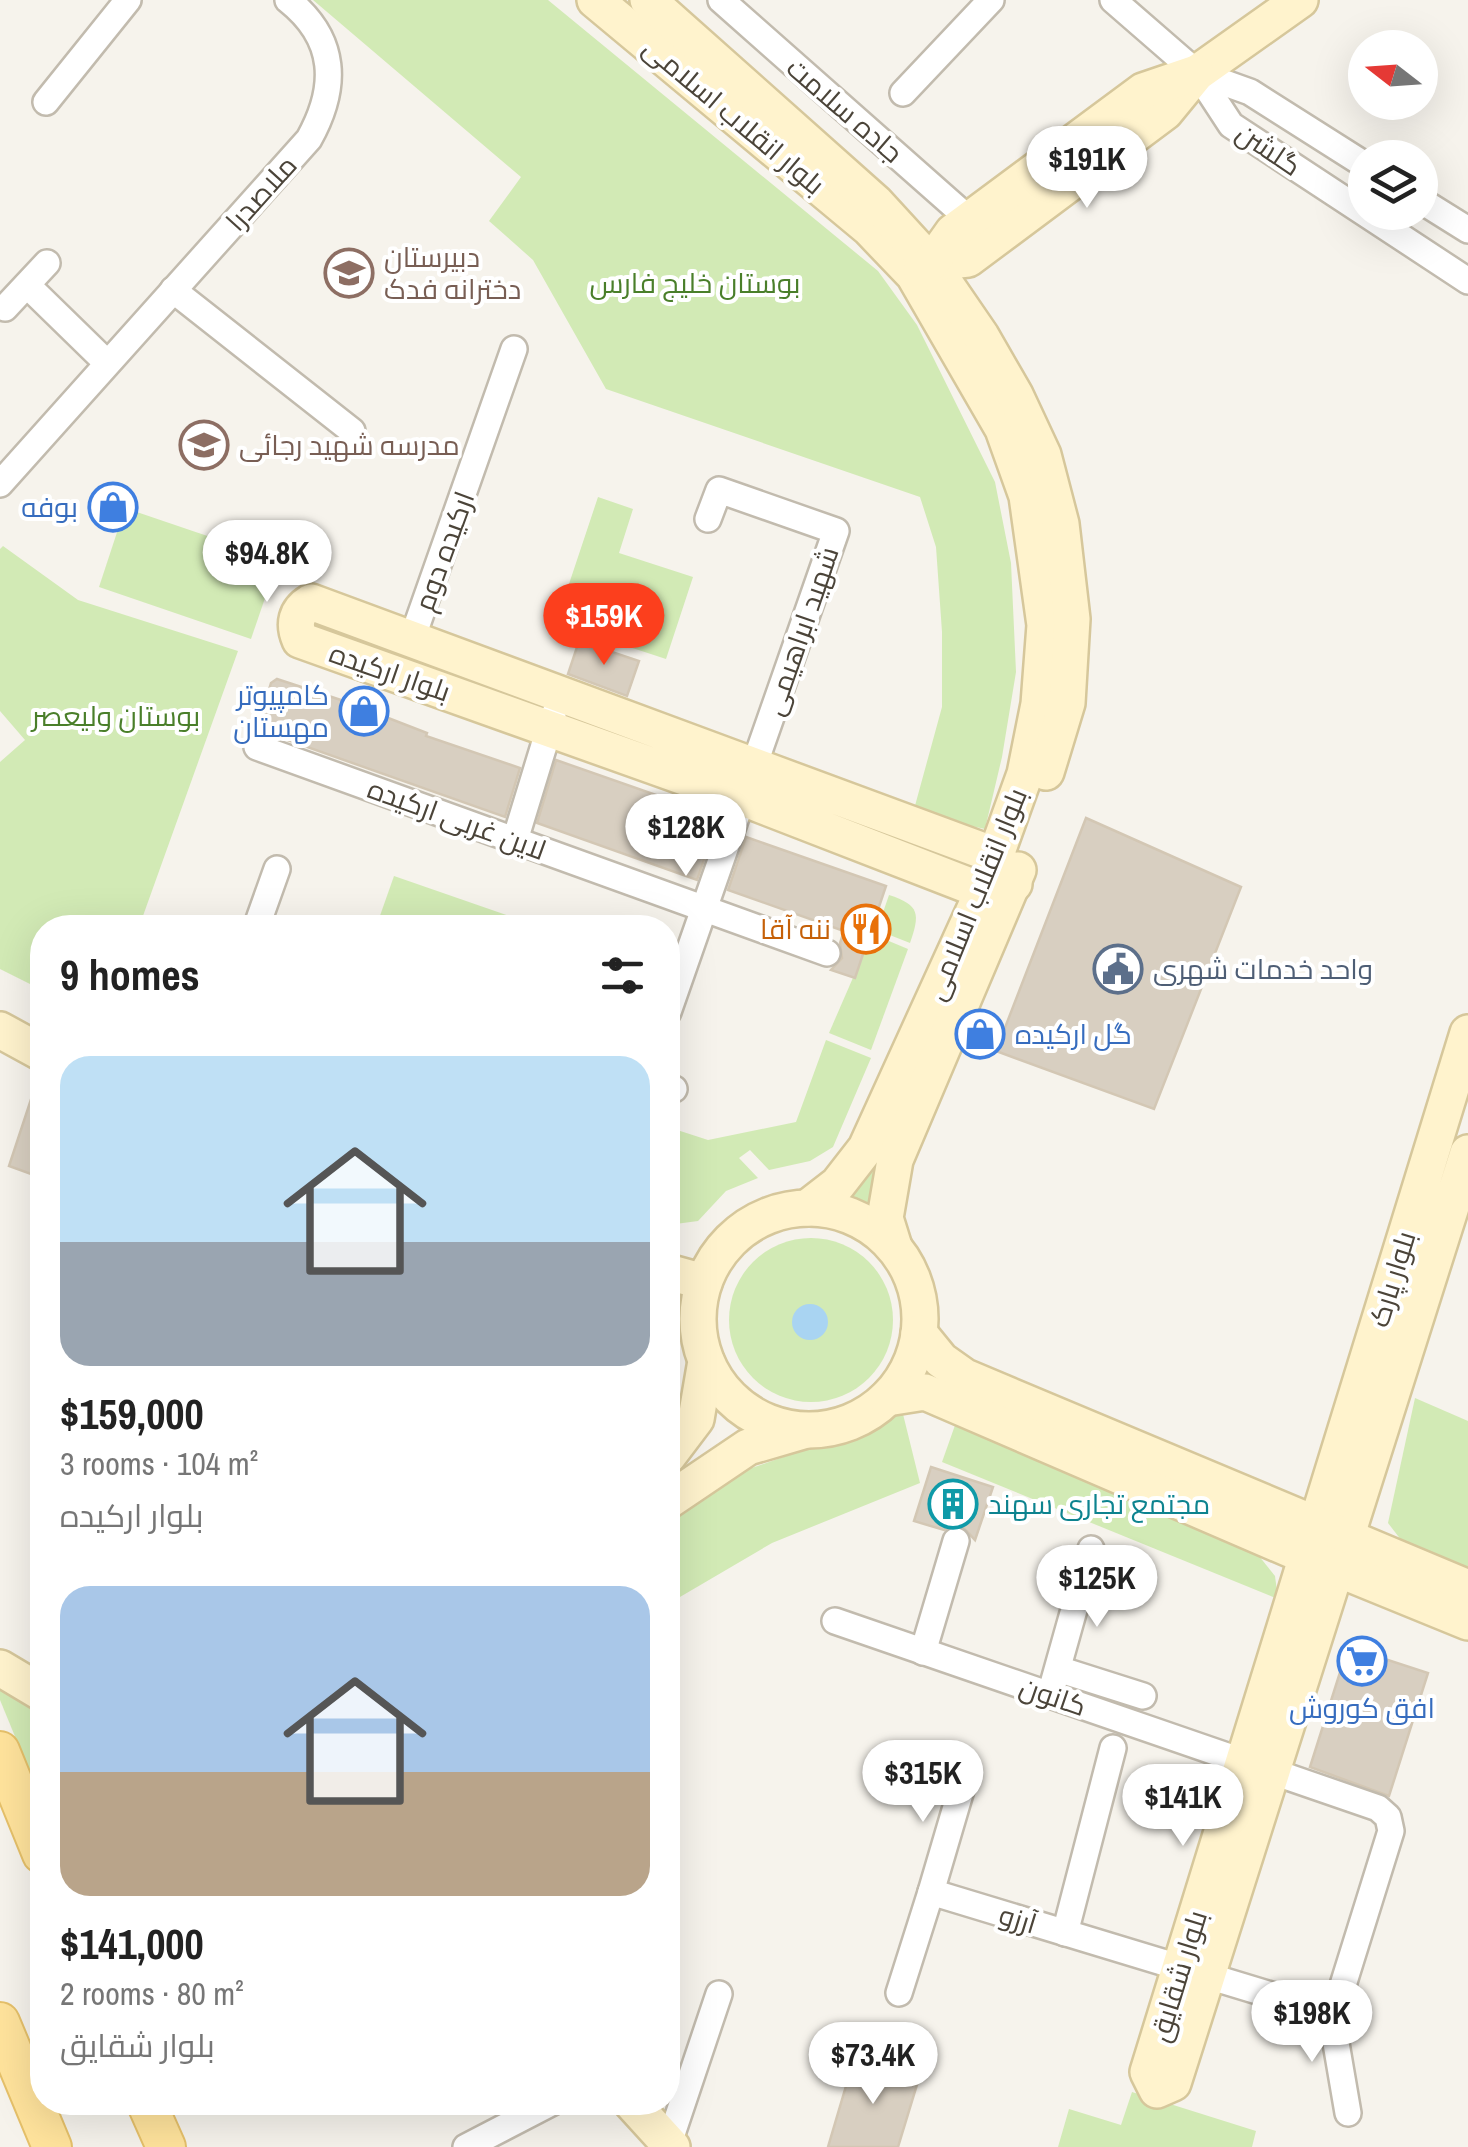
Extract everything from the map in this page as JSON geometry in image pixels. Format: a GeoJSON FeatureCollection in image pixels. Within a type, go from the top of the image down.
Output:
{"type":"FeatureCollection","features":[{"type":"Feature","properties":{"kind":"main road"},"geometry":{"type":"LineString","coordinates":[[0,1751],[30,1825]]}},
{"type":"Feature","properties":{"kind":"main road"},"geometry":{"type":"LineString","coordinates":[[0,2022],[12,2073],[30,2106]]}},
{"type":"Feature","properties":{"kind":"main road"},"geometry":{"type":"LineString","coordinates":[[35,2115],[52,2147]]}},
{"type":"Feature","properties":{"kind":"main road"},"geometry":{"type":"LineString","coordinates":[[152,2115],[166,2147]]}},
{"type":"Feature","properties":{"kind":"street"},"geometry":{"type":"LineString","coordinates":[[46,102],[128,0]]}},
{"type":"Feature","properties":{"kind":"street","name":"ملاصدرا"},"geometry":{"type":"LineString","coordinates":[[0,484],[309,139],[323,111],[329,77],[322,42],[309,16],[288,0]]}},
{"type":"Feature","properties":{"kind":"street","name":"بلوار انقلاب اسلامی"},"geometry":{"type":"LineString","coordinates":[[594,0],[922,269]]}},
{"type":"Feature","properties":{"kind":"street","name":"بلوار انقلاب اسلامی"},"geometry":{"type":"LineString","coordinates":[[648,0],[876,203],[922,269],[981,336],[1043,455],[1061,524],[1072,619],[1067,702],[894,1160],[885,1218],[894,1247]]}},
{"type":"Feature","properties":{"kind":"street","name":"جاده سلامت"},"geometry":{"type":"LineString","coordinates":[[721,0],[970,220]]}},
{"type":"Feature","properties":{"kind":"street"},"geometry":{"type":"LineString","coordinates":[[903,93],[990,0]]}},
{"type":"Feature","properties":{"kind":"street"},"geometry":{"type":"LineString","coordinates":[[1112,0],[1198,73]]}},
{"type":"Feature","properties":{"kind":"street"},"geometry":{"type":"LineString","coordinates":[[922,269],[968,259],[1165,112],[1198,73],[1300,0]]}},
{"type":"Feature","properties":{"kind":"street"},"geometry":{"type":"LineString","coordinates":[[922,269],[952,232],[1143,91],[1198,73]]}},
{"type":"Feature","properties":{"kind":"street","name":"گلشن"},"geometry":{"type":"LineString","coordinates":[[1198,73],[1250,92],[1348,154]]}},
{"type":"Feature","properties":{"kind":"street","name":"گلشن"},"geometry":{"type":"LineString","coordinates":[[1198,73],[1231,125],[1468,281]]}},
{"type":"Feature","properties":{"kind":"street"},"geometry":{"type":"LineString","coordinates":[[1438,211],[1468,230]]}},
{"type":"Feature","properties":{"kind":"street"},"geometry":{"type":"LineString","coordinates":[[5,308],[47,263]]}},
{"type":"Feature","properties":{"kind":"street"},"geometry":{"type":"LineString","coordinates":[[27,285],[107,363]]}},
{"type":"Feature","properties":{"kind":"street"},"geometry":{"type":"LineString","coordinates":[[173,290],[352,431]]}},
{"type":"Feature","properties":{"kind":"street","name":"ارکیده دوم"},"geometry":{"type":"LineString","coordinates":[[412,638],[514,349]]}},
{"type":"Feature","properties":{"kind":"street","name":"شهید ابراهیمی"},"geometry":{"type":"LineString","coordinates":[[708,519],[720,490],[836,531],[755,765]]}},
{"type":"Feature","properties":{"kind":"street","name":"بلوار ارکیده"},"geometry":{"type":"LineString","coordinates":[[311,602],[560,692],[755,765],[998,877],[743,798],[300,640],[297,618],[311,602]]}},
{"type":"Feature","properties":{"kind":"street"},"geometry":{"type":"LineString","coordinates":[[515,840],[560,692]]}},
{"type":"Feature","properties":{"kind":"street","name":"لاین غربی ارکیده"},"geometry":{"type":"LineString","coordinates":[[257,747],[827,953]]}},
{"type":"Feature","properties":{"kind":"street"},"geometry":{"type":"LineString","coordinates":[[680,978],[755,765]]}},
{"type":"Feature","properties":{"kind":"street"},"geometry":{"type":"LineString","coordinates":[[261,915],[277,870]]}},
{"type":"Feature","properties":{"kind":"street","name":"بلوار انقلاب اسلامی"},"geometry":{"type":"LineString","coordinates":[[807,1208],[838,1184],[866,1148],[998,877]]}},
{"type":"Feature","properties":{"kind":"street"},"geometry":{"type":"LineString","coordinates":[[0,1030],[30,1046]]}},
{"type":"Feature","properties":{"kind":"street","name":"بلوار پارک"},"geometry":{"type":"LineString","coordinates":[[1347,1481],[1468,1033]]}},
{"type":"Feature","properties":{"kind":"street","name":"بلوار پارک"},"geometry":{"type":"LineString","coordinates":[[1326,1546],[1468,1154]]}},
{"type":"Feature","properties":{"kind":"street"},"geometry":{"type":"LineString","coordinates":[[680,1493],[748,1446],[850,1422],[887,1398],[908,1368],[919,1332],[920,1310],[916,1287],[894,1247],[855,1218],[807,1208],[780,1211],[733,1237],[704,1282],[698,1308],[699,1335],[718,1384],[756,1418],[780,1427],[806,1430]]}},
{"type":"Feature","properties":{"kind":"street"},"geometry":{"type":"LineString","coordinates":[[680,1275],[704,1282]]}},
{"type":"Feature","properties":{"kind":"street"},"geometry":{"type":"LineString","coordinates":[[919,1332],[941,1360],[965,1378],[1248,1514],[1308,1607],[1396,1575],[1468,1588]]}},
{"type":"Feature","properties":{"kind":"street"},"geometry":{"type":"LineString","coordinates":[[680,1440],[696,1419],[706,1361]]}},
{"type":"Feature","properties":{"kind":"street"},"geometry":{"type":"LineString","coordinates":[[887,1398],[924,1392],[1248,1514],[1396,1575],[1468,1622]]}},
{"type":"Feature","properties":{"kind":"street"},"geometry":{"type":"LineString","coordinates":[[1248,1514],[1312,1487],[1347,1481],[1396,1575]]}},
{"type":"Feature","properties":{"kind":"street"},"geometry":{"type":"LineString","coordinates":[[923,1652],[956,1542]]}},
{"type":"Feature","properties":{"kind":"street","name":"بلوار شقایق"},"geometry":{"type":"LineString","coordinates":[[1193,1973],[1326,1546]]}},
{"type":"Feature","properties":{"kind":"street"},"geometry":{"type":"LineString","coordinates":[[1050,1695],[1091,1549]]}},
{"type":"Feature","properties":{"kind":"street","name":"کانون"},"geometry":{"type":"LineString","coordinates":[[835,1622],[1378,1808],[1388,1818],[1391,1831],[1339,1998],[1324,2008]]}},
{"type":"Feature","properties":{"kind":"street"},"geometry":{"type":"LineString","coordinates":[[0,1668],[30,1686]]}},
{"type":"Feature","properties":{"kind":"street"},"geometry":{"type":"LineString","coordinates":[[1058,1669],[1143,1696]]}},
{"type":"Feature","properties":{"kind":"street"},"geometry":{"type":"LineString","coordinates":[[1064,1933],[1113,1748]]}},
{"type":"Feature","properties":{"kind":"street"},"geometry":{"type":"LineString","coordinates":[[899,1993],[966,1773]]}},
{"type":"Feature","properties":{"kind":"street","name":"آرزو"},"geometry":{"type":"LineString","coordinates":[[931,1892],[1193,1973],[1324,2008]]}},
{"type":"Feature","properties":{"kind":"street"},"geometry":{"type":"LineString","coordinates":[[643,2115],[671,2145],[720,1994]]}},
{"type":"Feature","properties":{"kind":"street"},"geometry":{"type":"LineString","coordinates":[[1324,2008],[1348,2113]]}},
{"type":"Feature","properties":{"kind":"street"},"geometry":{"type":"LineString","coordinates":[[466,2147],[527,2115]]}},
{"type":"Feature","properties":{"kind":"green space","name":"بوستان خلیج فارس"},"geometry":{"type":"Polygon","coordinates":[[[313,0],[548,0],[878,271],[917,325],[995,482],[1011,563],[1016,672],[985,829],[913,813],[942,707],[936,547],[920,497],[606,389],[533,260],[489,221],[521,177],[313,0]]]}},
{"type":"Feature","properties":{"kind":"green space"},"geometry":{"type":"Polygon","coordinates":[[[598,497],[633,509],[619,553],[693,577],[666,659],[556,623],[598,497]]]}},
{"type":"Feature","properties":{"kind":"green space"},"geometry":{"type":"Polygon","coordinates":[[[125,508],[278,560],[251,639],[99,587],[125,508]]]}},
{"type":"Feature","properties":{"kind":"green space","name":"بوستان ولیعصر"},"geometry":{"type":"Polygon","coordinates":[[[3,546],[78,600],[238,651],[143,915],[30,915],[30,984],[0,969],[0,762],[25,740],[0,711],[3,546]]]}},
{"type":"Feature","properties":{"kind":"green space"},"geometry":{"type":"Polygon","coordinates":[[[394,876],[506,915],[380,915],[394,876]]]}},
{"type":"Feature","properties":{"kind":"green space"},"geometry":{"type":"Polygon","coordinates":[[[889,895],[907,903],[915,912],[910,943],[877,930],[889,895]]]}},
{"type":"Feature","properties":{"kind":"green space"},"geometry":{"type":"Polygon","coordinates":[[[872,934],[908,949],[871,1050],[829,1033],[872,934]]]}},
{"type":"Feature","properties":{"kind":"green space"},"geometry":{"type":"Polygon","coordinates":[[[826,1040],[871,1058],[833,1147],[810,1161],[769,1170],[750,1150],[739,1158],[758,1178],[726,1191],[698,1221],[680,1223],[680,1131],[708,1140],[796,1122],[826,1040]]]}},
{"type":"Feature","properties":{"kind":"green space"},"geometry":{"type":"Polygon","coordinates":[[[871,1157],[883,1162],[873,1215],[836,1201],[871,1157]]]}},
{"type":"Feature","properties":{"kind":"green space"},"geometry":{"type":"Polygon","coordinates":[[[811,1238],[842,1245],[869,1262],[886,1289],[893,1320],[886,1351],[869,1378],[842,1395],[811,1402],[780,1395],[753,1378],[736,1351],[729,1320],[736,1289],[753,1262],[780,1245],[811,1238]]]}},
{"type":"Feature","properties":{"kind":"green space"},"geometry":{"type":"Polygon","coordinates":[[[1415,1398],[1468,1421],[1468,1571],[1405,1545],[1388,1523],[1415,1398]]]}},
{"type":"Feature","properties":{"kind":"green space"},"geometry":{"type":"Polygon","coordinates":[[[901,1406],[920,1483],[772,1543],[680,1597],[680,1515],[746,1470],[843,1436],[901,1406]]]}},
{"type":"Feature","properties":{"kind":"green space"},"geometry":{"type":"Polygon","coordinates":[[[959,1414],[1247,1541],[1275,1576],[1278,1599],[942,1462],[959,1414]]]}},
{"type":"Feature","properties":{"kind":"green space"},"geometry":{"type":"Polygon","coordinates":[[[0,1689],[30,1701],[30,1773],[0,1700],[0,1689]]]}},
{"type":"Feature","properties":{"kind":"green space"},"geometry":{"type":"Polygon","coordinates":[[[1132,2092],[1256,2131],[1252,2147],[1058,2147],[1069,2109],[1121,2125],[1132,2092]]]}},
{"type":"Feature","properties":{"kind":"water"},"geometry":{"type":"Polygon","coordinates":[[[810,1304],[823,1309],[828,1322],[823,1335],[810,1340],[797,1335],[792,1322],[797,1309],[810,1304]]]}},
{"type":"Feature","properties":{"kind":"building"},"geometry":{"type":"Polygon","coordinates":[[[579,641],[639,661],[627,696],[568,674],[579,641]]]}},
{"type":"Feature","properties":{"kind":"building"},"geometry":{"type":"Polygon","coordinates":[[[277,679],[520,768],[505,817],[262,731],[258,726],[271,683],[277,679]]]}},
{"type":"Feature","properties":{"kind":"building"},"geometry":{"type":"Polygon","coordinates":[[[556,760],[719,817],[697,880],[537,823],[556,760]]]}},
{"type":"Feature","properties":{"kind":"building","name":"واحد خدمات شهری"},"geometry":{"type":"Polygon","coordinates":[[[1086,818],[1241,887],[1154,1109],[996,1051],[1086,818]]]}},
{"type":"Feature","properties":{"kind":"building"},"geometry":{"type":"Polygon","coordinates":[[[746,837],[886,886],[855,978],[831,970],[842,958],[840,943],[844,931],[728,890],[746,837]]]}},
{"type":"Feature","properties":{"kind":"building"},"geometry":{"type":"Polygon","coordinates":[[[30,1102],[30,1174],[9,1166],[30,1102]]]}},
{"type":"Feature","properties":{"kind":"building","name":"مجتمع تجاری سهند"},"geometry":{"type":"Polygon","coordinates":[[[931,1467],[993,1487],[975,1540],[962,1526],[944,1530],[914,1521],[931,1467]]]}},
{"type":"Feature","properties":{"kind":"building"},"geometry":{"type":"Polygon","coordinates":[[[1348,1647],[1428,1673],[1389,1796],[1310,1767],[1348,1647]]]}},
{"type":"Feature","properties":{"kind":"building"},"geometry":{"type":"Polygon","coordinates":[[[854,2059],[919,2078],[898,2147],[828,2147],[854,2059]]]}},
{"type":"Feature","properties":{"kind":"place","name":"دبیرستان دخترانه فدک"},"geometry":{"type":"Point","coordinates":[349,273]}},
{"type":"Feature","properties":{"kind":"place","name":"مدرسه شهید رجائی"},"geometry":{"type":"Point","coordinates":[204,445]}},
{"type":"Feature","properties":{"kind":"place","name":"بوفه"},"geometry":{"type":"Point","coordinates":[113,507]}},
{"type":"Feature","properties":{"kind":"place","name":"کامپیوتر مهستان"},"geometry":{"type":"Point","coordinates":[364,711]}},
{"type":"Feature","properties":{"kind":"place","name":"ننه آقا"},"geometry":{"type":"Point","coordinates":[866,929]}},
{"type":"Feature","properties":{"kind":"place","name":"واحد خدمات شهری"},"geometry":{"type":"Point","coordinates":[1118,969]}},
{"type":"Feature","properties":{"kind":"place","name":"گل ارکیده"},"geometry":{"type":"Point","coordinates":[980,1034]}},
{"type":"Feature","properties":{"kind":"place","name":"مجتمع تجاری سهند"},"geometry":{"type":"Point","coordinates":[953,1504]}},
{"type":"Feature","properties":{"kind":"place","name":"افق کوروش"},"geometry":{"type":"Point","coordinates":[1362,1661]}}]}
